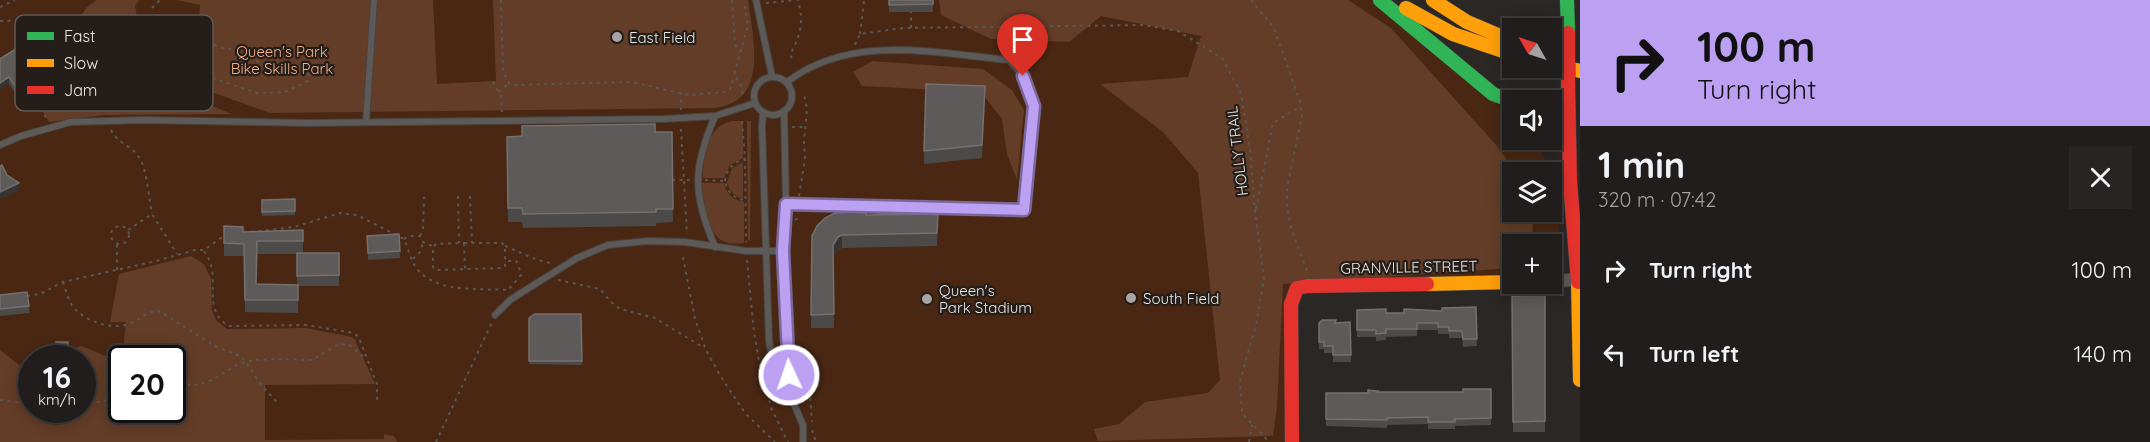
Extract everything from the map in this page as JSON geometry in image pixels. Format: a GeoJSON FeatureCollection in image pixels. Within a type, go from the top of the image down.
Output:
{"type":"FeatureCollection","features":[{"type":"Feature","properties":{"kind":"main road"},"geometry":{"type":"LineString","coordinates":[[1380,0],[1493,94],[1502,97]]}},
{"type":"Feature","properties":{"kind":"main road"},"geometry":{"type":"LineString","coordinates":[[1393,0],[1453,34],[1502,51]]}},
{"type":"Feature","properties":{"kind":"main road"},"geometry":{"type":"LineString","coordinates":[[1412,0],[1462,27],[1502,38]]}},
{"type":"Feature","properties":{"kind":"main road"},"geometry":{"type":"LineString","coordinates":[[1433,0],[1467,22],[1502,37]]}},
{"type":"Feature","properties":{"kind":"main road"},"geometry":{"type":"LineString","coordinates":[[1567,0],[1572,27],[1568,87],[1570,203],[1579,275],[1580,380]]}},
{"type":"Feature","properties":{"kind":"main road"},"geometry":{"type":"LineString","coordinates":[[1562,53],[1580,57]]}},
{"type":"Feature","properties":{"kind":"main road"},"geometry":{"type":"LineString","coordinates":[[1562,67],[1580,71]]}},
{"type":"Feature","properties":{"kind":"main road"},"geometry":{"type":"LineString","coordinates":[[1562,108],[1569,108]]}},
{"type":"Feature","properties":{"kind":"main road","name":"GRANVILLE STREET"},"geometry":{"type":"LineString","coordinates":[[1306,286],[1502,282]]}},
{"type":"Feature","properties":{"kind":"main road"},"geometry":{"type":"LineString","coordinates":[[1292,442],[1292,298],[1297,288],[1306,286]]}},
{"type":"Feature","properties":{"kind":"street"},"geometry":{"type":"LineString","coordinates":[[1562,279],[1579,275]]}},
{"type":"Feature","properties":{"kind":"lane"},"geometry":{"type":"LineString","coordinates":[[366,122],[374,0]]}},
{"type":"Feature","properties":{"kind":"lane"},"geometry":{"type":"LineString","coordinates":[[756,0],[772,76]]}},
{"type":"Feature","properties":{"kind":"lane"},"geometry":{"type":"LineString","coordinates":[[786,204],[1024,210],[1034,106],[1023,76],[1009,60],[885,49],[854,52],[803,71],[787,82]]}},
{"type":"Feature","properties":{"kind":"lane"},"geometry":{"type":"LineString","coordinates":[[772,76],[787,82],[792,94],[789,107],[774,115],[763,112],[755,103],[754,93],[758,83],[772,76]]}},
{"type":"Feature","properties":{"kind":"lane"},"geometry":{"type":"LineString","coordinates":[[0,145],[21,135],[71,122],[664,119],[715,116],[755,103]]}},
{"type":"Feature","properties":{"kind":"lane"},"geometry":{"type":"LineString","coordinates":[[784,111],[786,204],[783,251],[790,395]]}},
{"type":"Feature","properties":{"kind":"lane"},"geometry":{"type":"LineString","coordinates":[[763,112],[769,341],[775,375],[790,395],[803,425],[803,442]]}},
{"type":"Feature","properties":{"kind":"lane"},"geometry":{"type":"LineString","coordinates":[[715,116],[701,155],[699,180],[702,213],[715,247]]}},
{"type":"Feature","properties":{"kind":"lane"},"geometry":{"type":"LineString","coordinates":[[495,315],[510,300],[577,258],[608,245],[648,241],[685,242],[746,251],[783,251]]}},
{"type":"Feature","properties":{"kind":"path"},"geometry":{"type":"LineString","coordinates":[[0,7],[15,0]]}},
{"type":"Feature","properties":{"kind":"path"},"geometry":{"type":"LineString","coordinates":[[152,8],[160,0]]}},
{"type":"Feature","properties":{"kind":"path"},"geometry":{"type":"LineString","coordinates":[[501,0],[503,71],[509,83],[515,86],[632,82],[688,95],[726,92],[731,88],[748,25],[745,7],[747,7]]}},
{"type":"Feature","properties":{"kind":"path"},"geometry":{"type":"LineString","coordinates":[[732,0],[735,45],[741,51]]}},
{"type":"Feature","properties":{"kind":"path"},"geometry":{"type":"LineString","coordinates":[[766,3],[797,0],[803,19],[800,34],[790,55],[792,58]]}},
{"type":"Feature","properties":{"kind":"path"},"geometry":{"type":"LineString","coordinates":[[854,52],[860,34],[864,0]]}},
{"type":"Feature","properties":{"kind":"path"},"geometry":{"type":"LineString","coordinates":[[1251,0],[1274,28],[1301,106],[1302,116],[1287,188],[1287,208],[1292,231],[1307,267],[1306,286]]}},
{"type":"Feature","properties":{"kind":"path"},"geometry":{"type":"LineString","coordinates":[[911,28],[912,12]]}},
{"type":"Feature","properties":{"kind":"path","name":"HOLLY TRAIL"},"geometry":{"type":"LineString","coordinates":[[860,34],[911,28],[1143,25],[1178,31],[1222,58],[1240,93],[1250,149],[1264,279],[1256,325],[1240,381],[1242,413],[1269,442]]}},
{"type":"Feature","properties":{"kind":"path"},"geometry":{"type":"LineString","coordinates":[[213,44],[270,67],[288,64],[309,68],[308,81],[285,92],[257,93],[213,78]]}},
{"type":"Feature","properties":{"kind":"path"},"geometry":{"type":"LineString","coordinates":[[734,75],[740,83],[743,94]]}},
{"type":"Feature","properties":{"kind":"path"},"geometry":{"type":"LineString","coordinates":[[493,81],[501,96],[502,112]]}},
{"type":"Feature","properties":{"kind":"path"},"geometry":{"type":"LineString","coordinates":[[499,92],[509,83]]}},
{"type":"Feature","properties":{"kind":"path"},"geometry":{"type":"LineString","coordinates":[[681,93],[681,110]]}},
{"type":"Feature","properties":{"kind":"path"},"geometry":{"type":"LineString","coordinates":[[798,198],[805,170],[804,127],[807,109],[804,94]]}},
{"type":"Feature","properties":{"kind":"path"},"geometry":{"type":"LineString","coordinates":[[1255,211],[1268,156],[1268,141],[1274,123],[1301,106]]}},
{"type":"Feature","properties":{"kind":"path"},"geometry":{"type":"LineString","coordinates":[[42,111],[51,127]]}},
{"type":"Feature","properties":{"kind":"path"},"geometry":{"type":"LineString","coordinates":[[107,111],[108,116]]}},
{"type":"Feature","properties":{"kind":"path"},"geometry":{"type":"LineString","coordinates":[[742,121],[746,244],[756,239]]}},
{"type":"Feature","properties":{"kind":"path"},"geometry":{"type":"LineString","coordinates":[[110,127],[114,137],[139,156],[144,168],[152,214],[177,254]]}},
{"type":"Feature","properties":{"kind":"path"},"geometry":{"type":"LineString","coordinates":[[743,127],[749,127]]}},
{"type":"Feature","properties":{"kind":"path"},"geometry":{"type":"LineString","coordinates":[[791,127],[804,127]]}},
{"type":"Feature","properties":{"kind":"path"},"geometry":{"type":"LineString","coordinates":[[681,129],[682,180],[687,234]]}},
{"type":"Feature","properties":{"kind":"path"},"geometry":{"type":"LineString","coordinates":[[745,159],[729,168],[724,181],[732,195],[746,200]]}},
{"type":"Feature","properties":{"kind":"path"},"geometry":{"type":"LineString","coordinates":[[672,180],[724,181]]}},
{"type":"Feature","properties":{"kind":"path"},"geometry":{"type":"LineString","coordinates":[[458,196],[459,243]]}},
{"type":"Feature","properties":{"kind":"path"},"geometry":{"type":"LineString","coordinates":[[470,196],[472,243]]}},
{"type":"Feature","properties":{"kind":"path"},"geometry":{"type":"LineString","coordinates":[[420,236],[423,230],[424,197]]}},
{"type":"Feature","properties":{"kind":"path"},"geometry":{"type":"LineString","coordinates":[[244,232],[294,226],[340,213],[357,215],[404,239],[419,271],[435,282],[447,286],[508,290],[521,275],[516,261],[506,261]]}},
{"type":"Feature","properties":{"kind":"path"},"geometry":{"type":"LineString","coordinates":[[128,230],[152,214]]}},
{"type":"Feature","properties":{"kind":"path"},"geometry":{"type":"LineString","coordinates":[[117,270],[117,244],[110,237],[112,229],[121,226],[128,230]]}},
{"type":"Feature","properties":{"kind":"path"},"geometry":{"type":"LineString","coordinates":[[117,244],[128,240],[128,230]]}},
{"type":"Feature","properties":{"kind":"path"},"geometry":{"type":"LineString","coordinates":[[22,297],[40,294],[63,282],[152,262],[177,254],[204,250],[228,233]]}},
{"type":"Feature","properties":{"kind":"path"},"geometry":{"type":"LineString","coordinates":[[404,239],[409,236],[420,236]]}},
{"type":"Feature","properties":{"kind":"path"},"geometry":{"type":"LineString","coordinates":[[412,260],[421,250],[423,242],[420,236]]}},
{"type":"Feature","properties":{"kind":"path"},"geometry":{"type":"LineString","coordinates":[[423,242],[434,246],[436,244],[502,243],[535,259],[553,264],[557,271]]}},
{"type":"Feature","properties":{"kind":"path"},"geometry":{"type":"LineString","coordinates":[[464,243],[465,269]]}},
{"type":"Feature","properties":{"kind":"path"},"geometry":{"type":"LineString","coordinates":[[434,246],[433,267],[436,270],[503,268],[506,261],[505,246]]}},
{"type":"Feature","properties":{"kind":"path"},"geometry":{"type":"LineString","coordinates":[[204,250],[213,266],[212,299],[219,320],[229,326],[306,325],[354,333],[359,338],[377,384],[377,402]]}},
{"type":"Feature","properties":{"kind":"path"},"geometry":{"type":"LineString","coordinates":[[684,257],[695,319],[706,350],[745,413],[775,442]]}},
{"type":"Feature","properties":{"kind":"path"},"geometry":{"type":"LineString","coordinates":[[546,278],[600,289],[620,309],[656,318],[706,350]]}},
{"type":"Feature","properties":{"kind":"path"},"geometry":{"type":"LineString","coordinates":[[63,282],[73,307],[100,325],[126,325],[144,314],[159,311],[215,346],[242,357],[262,386],[277,402]]}},
{"type":"Feature","properties":{"kind":"path"},"geometry":{"type":"LineString","coordinates":[[436,442],[495,315]]}},
{"type":"Feature","properties":{"kind":"path"},"geometry":{"type":"LineString","coordinates":[[186,384],[197,385],[212,380],[245,362],[278,358],[312,360],[334,346],[344,343],[350,345],[368,362]]}},
{"type":"Feature","properties":{"kind":"path"},"geometry":{"type":"LineString","coordinates":[[809,383],[813,432],[816,442]]}},
{"type":"Feature","properties":{"kind":"path"},"geometry":{"type":"LineString","coordinates":[[0,400],[18,402]]}},
{"type":"Feature","properties":{"kind":"path"},"geometry":{"type":"LineString","coordinates":[[1249,442],[1252,425]]}},
{"type":"Feature","properties":{"kind":"green space","name":"Queen's Park Bike Skills Park"},"geometry":{"type":"Polygon","coordinates":[[[0,0],[1373,0],[1502,109],[1502,150],[1540,150],[1546,162],[1502,162],[1502,222],[1558,222],[1559,234],[1502,234],[1502,275],[1293,285],[1285,442],[0,442],[0,0]]]}},
{"type":"Feature","properties":{"kind":"green space"},"geometry":{"type":"Polygon","coordinates":[[[97,0],[139,0],[135,6],[137,15],[81,15],[97,0]]]}},
{"type":"Feature","properties":{"kind":"green space","name":"Queen's Park Bike Skills Park"},"geometry":{"type":"Polygon","coordinates":[[[177,0],[433,0],[437,84],[496,81],[493,0],[748,0],[754,50],[751,81],[744,94],[732,103],[714,108],[270,113],[213,92],[213,15],[199,15],[200,5],[177,0]]]}},
{"type":"Feature","properties":{"kind":"green space"},"geometry":{"type":"Polygon","coordinates":[[[939,0],[1348,0],[1391,28],[1497,146],[1509,162],[1502,162],[1502,222],[1533,222],[1532,234],[1502,234],[1502,269],[1283,284],[1277,407],[1273,436],[1098,441],[1094,429],[1119,424],[1145,402],[1208,393],[1220,380],[1198,173],[1163,132],[1100,84],[1188,77],[1201,36],[1101,16],[1069,42],[991,39],[941,15],[939,0]]]}},
{"type":"Feature","properties":{"kind":"green space"},"geometry":{"type":"Polygon","coordinates":[[[872,61],[983,69],[1012,90],[1024,110],[1017,180],[1007,154],[1002,119],[981,92],[862,86],[853,72],[872,61]]]}},
{"type":"Feature","properties":{"kind":"green space"},"geometry":{"type":"Polygon","coordinates":[[[213,106],[232,114],[104,115],[49,122],[42,111],[213,111],[213,106]]]}},
{"type":"Feature","properties":{"kind":"green space"},"geometry":{"type":"Polygon","coordinates":[[[743,121],[743,158],[730,165],[724,178],[703,178],[704,161],[712,135],[724,124],[743,121]]]}},
{"type":"Feature","properties":{"kind":"green space"},"geometry":{"type":"Polygon","coordinates":[[[747,121],[751,121],[750,240],[748,241],[747,121]]]}},
{"type":"Feature","properties":{"kind":"green space"},"geometry":{"type":"Polygon","coordinates":[[[743,162],[743,198],[733,193],[727,182],[732,168],[743,162]]]}},
{"type":"Feature","properties":{"kind":"green space"},"geometry":{"type":"Polygon","coordinates":[[[702,183],[724,183],[731,196],[744,202],[744,243],[727,242],[716,236],[707,214],[702,183]]]}},
{"type":"Feature","properties":{"kind":"green space"},"geometry":{"type":"Polygon","coordinates":[[[191,256],[204,264],[211,279],[212,310],[216,320],[227,329],[306,328],[352,337],[375,384],[265,385],[265,440],[384,439],[384,434],[394,436],[397,442],[0,442],[0,350],[18,364],[18,423],[96,423],[96,352],[108,355],[108,423],[186,423],[186,345],[124,345],[126,322],[110,322],[119,274],[191,256]]]}},
{"type":"Feature","properties":{"kind":"building"},"geometry":{"type":"Polygon","coordinates":[[[889,0],[933,0],[933,4],[889,5],[889,0]]]}},
{"type":"Feature","properties":{"kind":"building"},"geometry":{"type":"Polygon","coordinates":[[[15,50],[15,86],[9,77],[0,83],[0,59],[15,50]]]}},
{"type":"Feature","properties":{"kind":"building"},"geometry":{"type":"Polygon","coordinates":[[[926,84],[985,86],[982,145],[924,151],[926,84]]]}},
{"type":"Feature","properties":{"kind":"building"},"geometry":{"type":"Polygon","coordinates":[[[655,124],[655,132],[672,132],[673,209],[656,209],[656,212],[523,214],[522,208],[508,208],[507,137],[522,136],[522,126],[655,124]]]}},
{"type":"Feature","properties":{"kind":"building"},"geometry":{"type":"Polygon","coordinates":[[[2,165],[7,175],[19,183],[0,192],[0,166],[2,165]]]}},
{"type":"Feature","properties":{"kind":"building"},"geometry":{"type":"Polygon","coordinates":[[[295,199],[295,211],[262,212],[262,200],[295,199]]]}},
{"type":"Feature","properties":{"kind":"building"},"geometry":{"type":"Polygon","coordinates":[[[866,211],[866,215],[938,214],[937,233],[842,235],[838,237],[833,245],[834,314],[811,315],[812,236],[817,226],[825,218],[835,213],[866,211]]]}},
{"type":"Feature","properties":{"kind":"building"},"geometry":{"type":"Polygon","coordinates":[[[224,226],[243,227],[243,232],[303,230],[303,241],[257,241],[256,284],[298,285],[298,300],[245,300],[244,244],[224,243],[224,226]]]}},
{"type":"Feature","properties":{"kind":"building"},"geometry":{"type":"Polygon","coordinates":[[[399,234],[400,251],[368,253],[367,236],[399,234]]]}},
{"type":"Feature","properties":{"kind":"building"},"geometry":{"type":"Polygon","coordinates":[[[297,253],[339,253],[339,275],[297,276],[297,253]]]}},
{"type":"Feature","properties":{"kind":"building"},"geometry":{"type":"Polygon","coordinates":[[[27,292],[29,306],[0,309],[0,295],[27,292]]]}},
{"type":"Feature","properties":{"kind":"building"},"geometry":{"type":"Polygon","coordinates":[[[1545,295],[1545,421],[1513,422],[1512,296],[1545,295]]]}},
{"type":"Feature","properties":{"kind":"building"},"geometry":{"type":"Polygon","coordinates":[[[1476,307],[1477,339],[1463,339],[1462,331],[1449,331],[1449,327],[1438,327],[1438,323],[1417,323],[1417,329],[1386,329],[1386,333],[1376,334],[1376,330],[1357,330],[1357,310],[1386,309],[1386,313],[1404,313],[1404,309],[1442,311],[1442,308],[1476,307]]]}},
{"type":"Feature","properties":{"kind":"building"},"geometry":{"type":"Polygon","coordinates":[[[535,314],[581,314],[582,361],[529,361],[529,318],[535,314]]]}},
{"type":"Feature","properties":{"kind":"building"},"geometry":{"type":"Polygon","coordinates":[[[1322,320],[1336,320],[1335,323],[1350,322],[1351,355],[1333,355],[1333,346],[1324,346],[1324,342],[1319,342],[1319,323],[1322,320]]]}},
{"type":"Feature","properties":{"kind":"building"},"geometry":{"type":"Polygon","coordinates":[[[56,342],[68,342],[68,345],[56,345],[56,342]]]}},
{"type":"Feature","properties":{"kind":"building"},"geometry":{"type":"Polygon","coordinates":[[[1463,389],[1491,389],[1491,418],[1455,419],[1455,422],[1428,422],[1428,417],[1387,418],[1387,420],[1326,419],[1326,393],[1368,393],[1368,390],[1377,392],[1463,392],[1463,389]]]}},
{"type":"Feature","properties":{"kind":"traffic: fast"},"geometry":{"type":"LineString","coordinates":[[1380,0],[1493,94],[1502,97]]}},
{"type":"Feature","properties":{"kind":"traffic: fast"},"geometry":{"type":"LineString","coordinates":[[1567,0],[1568,33]]}},
{"type":"Feature","properties":{"kind":"traffic: slow"},"geometry":{"type":"LineString","coordinates":[[1433,0],[1467,22],[1502,37]]}},
{"type":"Feature","properties":{"kind":"traffic: slow"},"geometry":{"type":"LineString","coordinates":[[1406,8],[1453,34],[1502,51]]}},
{"type":"Feature","properties":{"kind":"traffic: slow"},"geometry":{"type":"LineString","coordinates":[[1562,67],[1580,71]]}},
{"type":"Feature","properties":{"kind":"traffic: slow"},"geometry":{"type":"LineString","coordinates":[[1427,284],[1502,282]]}},
{"type":"Feature","properties":{"kind":"traffic: slow"},"geometry":{"type":"LineString","coordinates":[[1578,282],[1580,380]]}},
{"type":"Feature","properties":{"kind":"traffic: jam"},"geometry":{"type":"LineString","coordinates":[[1568,33],[1568,87]]}},
{"type":"Feature","properties":{"kind":"traffic: jam"},"geometry":{"type":"LineString","coordinates":[[1568,87],[1570,182],[1578,282]]}},
{"type":"Feature","properties":{"kind":"traffic: jam"},"geometry":{"type":"LineString","coordinates":[[1292,442],[1291,304],[1297,288],[1427,284]]}},
{"type":"Feature","properties":{"kind":"place","name":"East Field"},"geometry":{"type":"Point","coordinates":[617,37]}},
{"type":"Feature","properties":{"kind":"place","name":"South Field"},"geometry":{"type":"Point","coordinates":[1131,298]}},
{"type":"Feature","properties":{"kind":"place","name":"Queen's Park Stadium"},"geometry":{"type":"Point","coordinates":[927,299]}},
{"type":"Feature","properties":{"kind":"route"},"geometry":{"type":"LineString","coordinates":[[789,375],[783,251],[786,204],[1024,210],[1034,106],[1023,76]]}}]}
